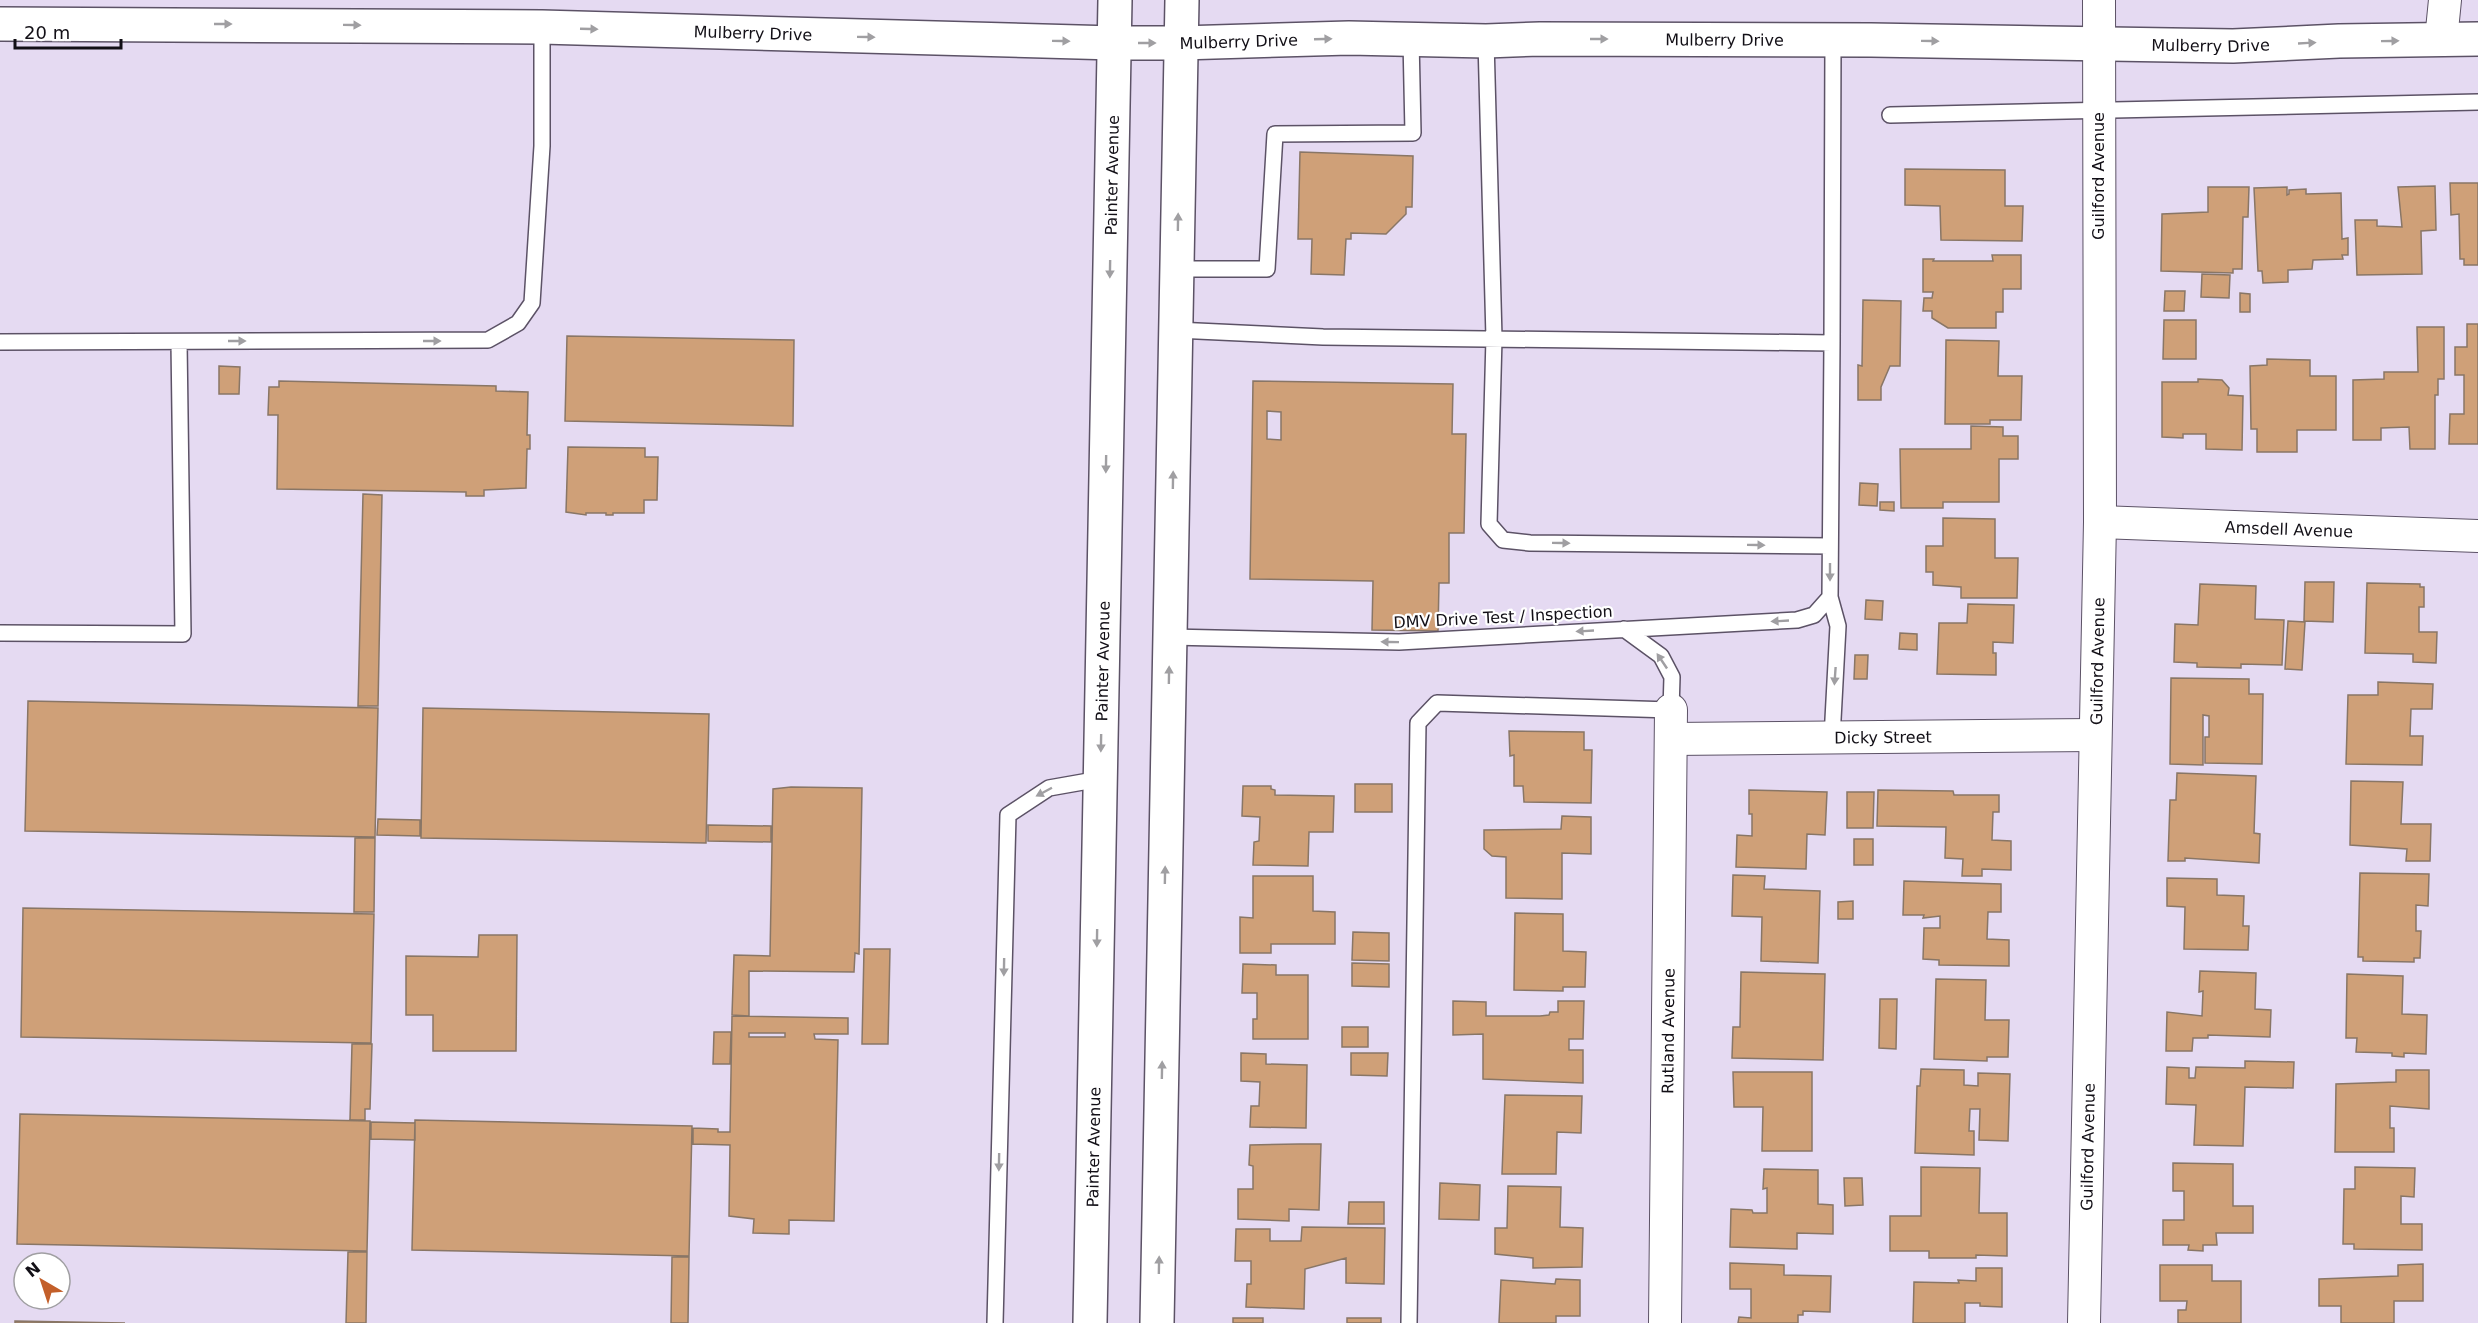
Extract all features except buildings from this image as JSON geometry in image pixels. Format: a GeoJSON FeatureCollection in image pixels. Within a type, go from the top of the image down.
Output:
{"type":"FeatureCollection","features":[{"type":"Feature","properties":{"kind":"main road","name":"Painter Avenue"},"geometry":{"type":"LineString","coordinates":[[1090,1323],[1115,0]]}},
{"type":"Feature","properties":{"kind":"main road"},"geometry":{"type":"LineString","coordinates":[[1158,1323],[1182,0]]}},
{"type":"Feature","properties":{"kind":"main road","name":"Mulberry Drive"},"geometry":{"type":"LineString","coordinates":[[0,24],[542,27],[1114,43],[1349,38],[1486,41],[1833,40],[2233,46],[2478,39]]}},
{"type":"Feature","properties":{"kind":"street","name":"Guilford Avenue"},"geometry":{"type":"LineString","coordinates":[[2084,1323],[2100,522],[2098,0]]}},
{"type":"Feature","properties":{"kind":"street"},"geometry":{"type":"LineString","coordinates":[[2441,40],[2445,0]]}},
{"type":"Feature","properties":{"kind":"street","name":"Amsdell Avenue"},"geometry":{"type":"LineString","coordinates":[[2100,522],[2478,536]]}},
{"type":"Feature","properties":{"kind":"street","name":"Dicky Street"},"geometry":{"type":"LineString","coordinates":[[1671,724],[1832,738],[2094,735]]}},
{"type":"Feature","properties":{"kind":"street","name":"Rutland Avenue"},"geometry":{"type":"LineString","coordinates":[[1665,1323],[1671,724]]}},
{"type":"Feature","properties":{"kind":"lane"},"geometry":{"type":"LineString","coordinates":[[0,342],[488,340],[518,323],[532,303],[542,146],[542,27]]}},
{"type":"Feature","properties":{"kind":"lane"},"geometry":{"type":"LineString","coordinates":[[1177,268],[1267,269],[1275,134],[1413,133],[1411,39]]}},
{"type":"Feature","properties":{"kind":"lane"},"geometry":{"type":"LineString","coordinates":[[1832,738],[1838,626],[1830,597],[1833,40]]}},
{"type":"Feature","properties":{"kind":"lane"},"geometry":{"type":"LineString","coordinates":[[1486,41],[1494,338],[1490,524],[1503,540],[1530,543],[1830,546]]}},
{"type":"Feature","properties":{"kind":"lane"},"geometry":{"type":"LineString","coordinates":[[1890,115],[2478,102]]}},
{"type":"Feature","properties":{"kind":"lane"},"geometry":{"type":"LineString","coordinates":[[1176,330],[1323,337],[1832,343]]}},
{"type":"Feature","properties":{"kind":"lane"},"geometry":{"type":"LineString","coordinates":[[0,633],[183,634],[178,342]]}},
{"type":"Feature","properties":{"kind":"lane","name":"DMV Drive Test / Inspection"},"geometry":{"type":"LineString","coordinates":[[1170,637],[1399,642],[1797,620],[1814,615],[1830,597]]}},
{"type":"Feature","properties":{"kind":"lane"},"geometry":{"type":"LineString","coordinates":[[1409,1323],[1418,723],[1437,703],[1671,724],[1672,676],[1661,656],[1624,629]]}},
{"type":"Feature","properties":{"kind":"lane"},"geometry":{"type":"LineString","coordinates":[[995,1323],[1008,815],[1049,788],[1100,778]]}}]}
